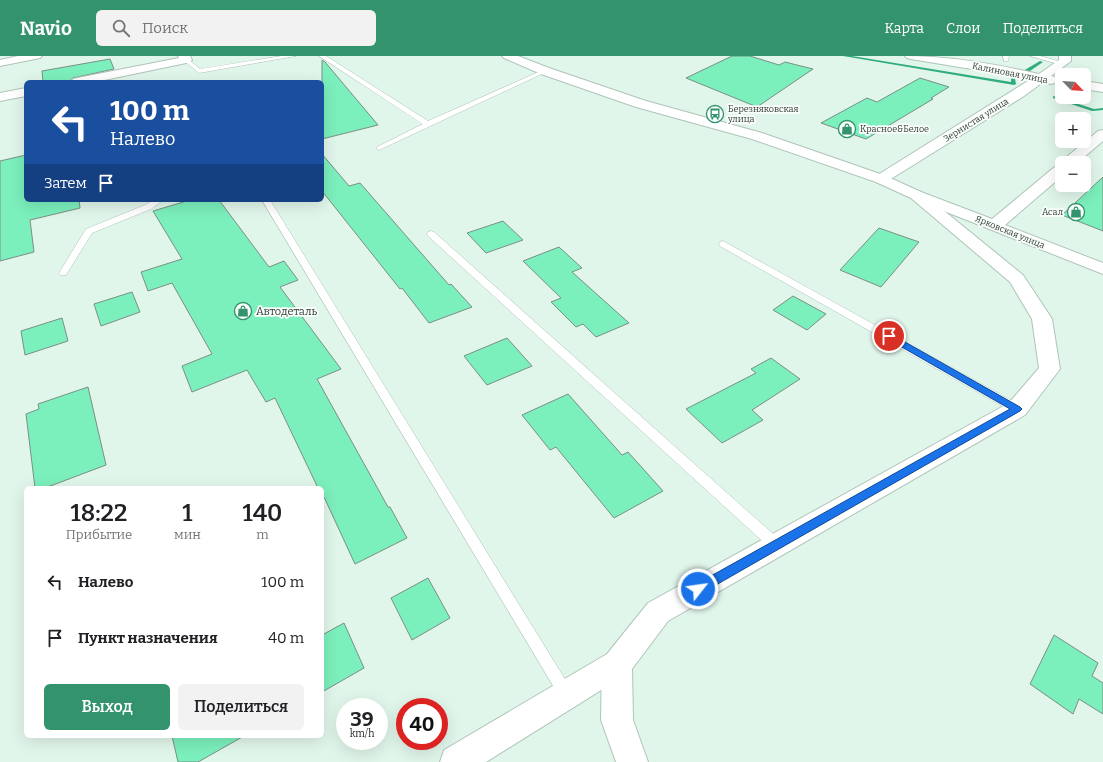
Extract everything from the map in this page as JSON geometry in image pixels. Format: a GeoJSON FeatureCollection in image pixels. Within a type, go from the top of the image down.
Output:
{"type":"FeatureCollection","features":[{"type":"Feature","properties":{"kind":"street"},"geometry":{"type":"LineString","coordinates":[[0,62],[16,58],[36,56]]}},
{"type":"Feature","properties":{"kind":"street"},"geometry":{"type":"LineString","coordinates":[[456,762],[617,664],[658,612],[1017,409],[1050,369],[1042,319],[1017,279],[916,195],[881,179],[758,136],[641,104],[545,71],[508,56]]}},
{"type":"Feature","properties":{"kind":"street","name":"Калиновая улица"},"geometry":{"type":"LineString","coordinates":[[911,56],[1010,71],[1040,79],[1055,81]]}},
{"type":"Feature","properties":{"kind":"street"},"geometry":{"type":"LineString","coordinates":[[86,80],[185,58]]}},
{"type":"Feature","properties":{"kind":"street","name":"Зернистая улица"},"geometry":{"type":"LineString","coordinates":[[881,179],[1020,93],[1040,79],[1063,59]]}},
{"type":"Feature","properties":{"kind":"street"},"geometry":{"type":"LineString","coordinates":[[1091,86],[1103,88]]}},
{"type":"Feature","properties":{"kind":"street"},"geometry":{"type":"LineString","coordinates":[[0,97],[24,92]]}},
{"type":"Feature","properties":{"kind":"street"},"geometry":{"type":"LineString","coordinates":[[1076,156],[1103,134]]}},
{"type":"Feature","properties":{"kind":"street"},"geometry":{"type":"LineString","coordinates":[[994,226],[1055,174]]}},
{"type":"Feature","properties":{"kind":"street","name":"Ярковская улица"},"geometry":{"type":"LineString","coordinates":[[916,195],[1103,269]]}},
{"type":"Feature","properties":{"kind":"street"},"geometry":{"type":"LineString","coordinates":[[617,664],[617,720],[632,762]]}},
{"type":"Feature","properties":{"kind":"lane"},"geometry":{"type":"LineString","coordinates":[[185,58],[199,71],[293,56]]}},
{"type":"Feature","properties":{"kind":"lane"},"geometry":{"type":"LineString","coordinates":[[322,56],[428,124]]}},
{"type":"Feature","properties":{"kind":"lane"},"geometry":{"type":"LineString","coordinates":[[1033,56],[1063,59]]}},
{"type":"Feature","properties":{"kind":"lane"},"geometry":{"type":"LineString","coordinates":[[379,148],[545,71]]}},
{"type":"Feature","properties":{"kind":"lane"},"geometry":{"type":"LineString","coordinates":[[63,273],[88,231],[148,207],[156,202]]}},
{"type":"Feature","properties":{"kind":"lane"},"geometry":{"type":"LineString","coordinates":[[267,202],[566,695]]}},
{"type":"Feature","properties":{"kind":"lane"},"geometry":{"type":"LineString","coordinates":[[431,234],[776,545]]}},
{"type":"Feature","properties":{"kind":"lane"},"geometry":{"type":"LineString","coordinates":[[723,244],[1017,409]]}},
{"type":"Feature","properties":{"kind":"building"},"geometry":{"type":"Polygon","coordinates":[[[732,56],[750,56],[779,65],[785,62],[813,69],[757,107],[686,78],[732,56]]]}},
{"type":"Feature","properties":{"kind":"building"},"geometry":{"type":"Polygon","coordinates":[[[110,59],[114,69],[73,78],[72,80],[43,80],[42,71],[110,59]]]}},
{"type":"Feature","properties":{"kind":"building"},"geometry":{"type":"Polygon","coordinates":[[[322,60],[378,125],[324,138],[324,80],[322,80],[322,60]]]}},
{"type":"Feature","properties":{"kind":"building"},"geometry":{"type":"Polygon","coordinates":[[[920,78],[949,87],[931,98],[933,99],[866,139],[821,123],[867,98],[877,102],[920,78]]]}},
{"type":"Feature","properties":{"kind":"building"},"geometry":{"type":"Polygon","coordinates":[[[24,155],[24,202],[79,202],[80,208],[30,220],[34,252],[0,261],[0,161],[24,155]]]}},
{"type":"Feature","properties":{"kind":"building"},"geometry":{"type":"Polygon","coordinates":[[[324,156],[349,186],[360,183],[449,285],[451,284],[472,307],[429,323],[402,288],[400,289],[324,194],[324,156]]]}},
{"type":"Feature","properties":{"kind":"building"},"geometry":{"type":"Polygon","coordinates":[[[1103,177],[1103,231],[1062,215],[1087,192],[1091,192],[1091,188],[1103,177]]]}},
{"type":"Feature","properties":{"kind":"building"},"geometry":{"type":"Polygon","coordinates":[[[183,202],[220,202],[269,267],[284,261],[298,280],[280,287],[341,369],[317,379],[388,507],[390,507],[407,538],[355,564],[324,497],[324,486],[317,486],[275,398],[266,402],[247,370],[192,392],[182,366],[212,354],[172,283],[148,291],[141,272],[182,259],[153,211],[183,202]]]}},
{"type":"Feature","properties":{"kind":"building"},"geometry":{"type":"Polygon","coordinates":[[[503,221],[523,240],[486,253],[467,233],[503,221]]]}},
{"type":"Feature","properties":{"kind":"building"},"geometry":{"type":"Polygon","coordinates":[[[879,228],[919,242],[881,287],[840,270],[879,228]]]}},
{"type":"Feature","properties":{"kind":"building"},"geometry":{"type":"Polygon","coordinates":[[[559,247],[582,268],[572,272],[629,323],[596,337],[583,324],[576,327],[551,302],[561,298],[523,261],[559,247]]]}},
{"type":"Feature","properties":{"kind":"building"},"geometry":{"type":"Polygon","coordinates":[[[132,292],[140,312],[101,326],[94,304],[132,292]]]}},
{"type":"Feature","properties":{"kind":"building"},"geometry":{"type":"Polygon","coordinates":[[[793,296],[826,314],[807,330],[773,310],[793,296]]]}},
{"type":"Feature","properties":{"kind":"building"},"geometry":{"type":"Polygon","coordinates":[[[62,318],[68,341],[25,355],[21,331],[62,318]]]}},
{"type":"Feature","properties":{"kind":"building"},"geometry":{"type":"Polygon","coordinates":[[[507,338],[532,366],[487,385],[464,356],[507,338]]]}},
{"type":"Feature","properties":{"kind":"building"},"geometry":{"type":"Polygon","coordinates":[[[771,358],[800,379],[752,410],[763,420],[722,443],[686,409],[756,373],[751,369],[771,358]]]}},
{"type":"Feature","properties":{"kind":"building"},"geometry":{"type":"Polygon","coordinates":[[[88,387],[106,465],[50,486],[35,486],[26,414],[39,409],[38,404],[88,387]]]}},
{"type":"Feature","properties":{"kind":"building"},"geometry":{"type":"Polygon","coordinates":[[[568,394],[622,455],[628,452],[663,491],[614,518],[556,447],[550,450],[522,415],[568,394]]]}},
{"type":"Feature","properties":{"kind":"building"},"geometry":{"type":"Polygon","coordinates":[[[428,578],[450,618],[412,640],[391,598],[428,578]]]}},
{"type":"Feature","properties":{"kind":"building"},"geometry":{"type":"Polygon","coordinates":[[[344,623],[364,668],[324,691],[324,634],[344,623]]]}},
{"type":"Feature","properties":{"kind":"building"},"geometry":{"type":"Polygon","coordinates":[[[1054,635],[1098,663],[1092,676],[1103,683],[1103,714],[1079,699],[1073,714],[1030,684],[1054,635]]]}},
{"type":"Feature","properties":{"kind":"building"},"geometry":{"type":"Polygon","coordinates":[[[172,738],[240,738],[198,762],[178,762],[172,738]]]}},
{"type":"Feature","properties":{"kind":"waterway"},"geometry":{"type":"LineString","coordinates":[[845,56],[1014,84],[1013,79]]}},
{"type":"Feature","properties":{"kind":"waterway"},"geometry":{"type":"LineString","coordinates":[[1025,72],[1041,62]]}},
{"type":"Feature","properties":{"kind":"waterway"},"geometry":{"type":"LineString","coordinates":[[1076,104],[1094,110],[1103,109]]}},
{"type":"Feature","properties":{"kind":"place","name":"Березняковская улица"},"geometry":{"type":"Point","coordinates":[715,114]}},
{"type":"Feature","properties":{"kind":"place","name":"Красное&Белое"},"geometry":{"type":"Point","coordinates":[847,129]}},
{"type":"Feature","properties":{"kind":"place","name":"Асал"},"geometry":{"type":"Point","coordinates":[1076,212]}},
{"type":"Feature","properties":{"kind":"place","name":"Автодеталь"},"geometry":{"type":"Point","coordinates":[243,311]}},
{"type":"Feature","properties":{"kind":"route"},"geometry":{"type":"LineString","coordinates":[[698,589],[1017,409],[889,336]]}}]}
